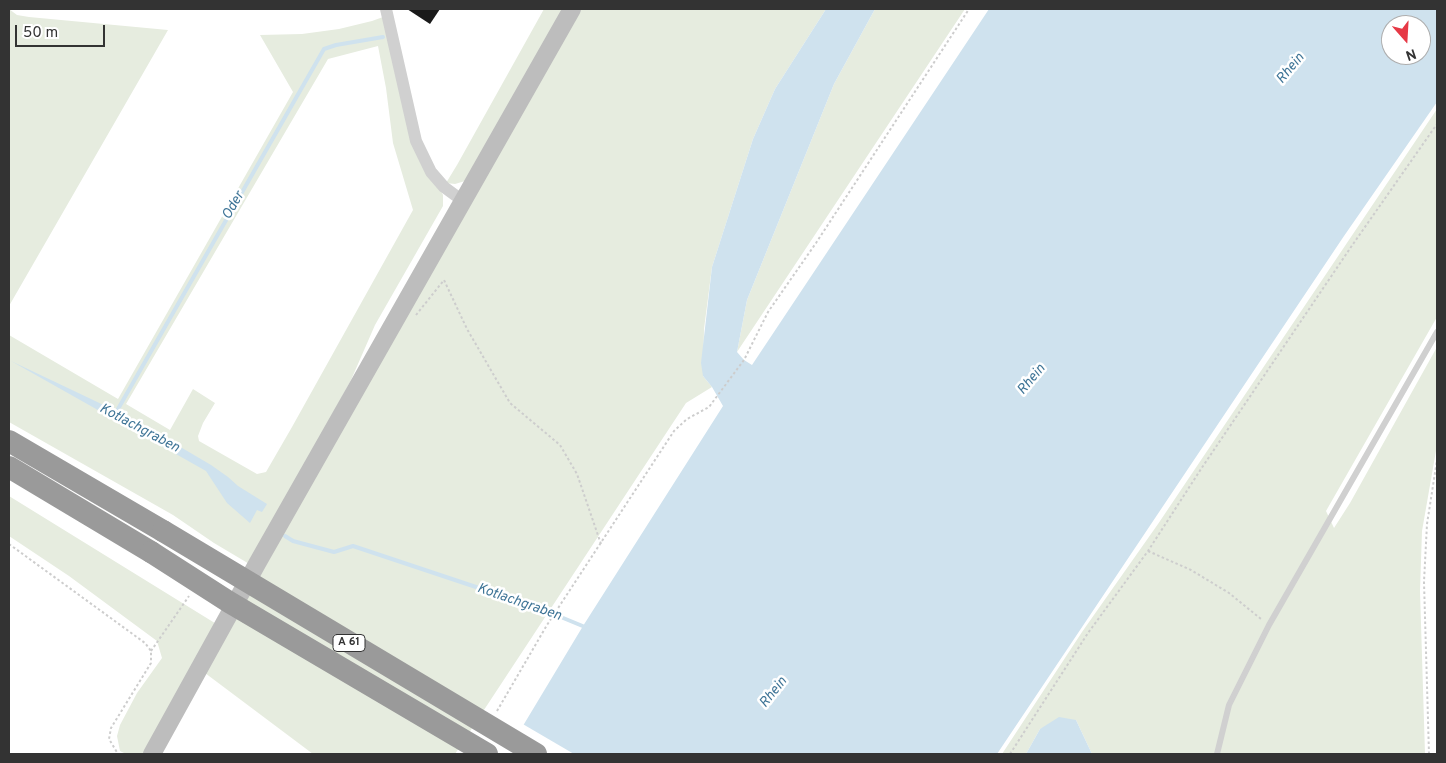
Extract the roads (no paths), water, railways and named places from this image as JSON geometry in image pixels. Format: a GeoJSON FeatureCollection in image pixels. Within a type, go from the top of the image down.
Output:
{"type":"FeatureCollection","features":[{"type":"Feature","properties":{"kind":"highway","name":"A 61"},"geometry":{"type":"LineString","coordinates":[[9,441],[536,754]]}},
{"type":"Feature","properties":{"kind":"highway","name":"A 61"},"geometry":{"type":"LineString","coordinates":[[9,467],[151,552],[229,602],[487,754]]}},
{"type":"Feature","properties":{"kind":"street"},"geometry":{"type":"LineString","coordinates":[[386,9],[416,141],[430,172],[444,187],[463,200]]}},
{"type":"Feature","properties":{"kind":"street"},"geometry":{"type":"LineString","coordinates":[[152,754],[258,562],[572,9]]}},
{"type":"Feature","properties":{"kind":"lane"},"geometry":{"type":"LineString","coordinates":[[1217,754],[1229,705],[1269,625],[1437,332]]}},
{"type":"Feature","properties":{"kind":"water","name":"Rhein"},"geometry":{"type":"Polygon","coordinates":[[[826,9],[875,9],[834,84],[747,300],[737,352],[752,365],[989,9],[1437,9],[1437,102],[1344,236],[997,754],[506,754],[583,626],[723,406],[703,376],[701,363],[712,267],[753,139],[775,89],[826,9]]]}},
{"type":"Feature","properties":{"kind":"water"},"geometry":{"type":"Polygon","coordinates":[[[11,361],[112,409],[177,445],[211,465],[238,486],[267,504],[262,512],[257,510],[250,523],[227,503],[206,471],[11,361]]]}},
{"type":"Feature","properties":{"kind":"water"},"geometry":{"type":"Polygon","coordinates":[[[1059,717],[1076,720],[1092,754],[1026,754],[1040,729],[1059,717]]]}},
{"type":"Feature","properties":{"kind":"waterway","name":"Oder"},"geometry":{"type":"LineString","coordinates":[[114,416],[324,49],[336,45],[383,37]]}},
{"type":"Feature","properties":{"kind":"waterway","name":"Kotlachgraben"},"geometry":{"type":"LineString","coordinates":[[285,536],[293,541],[334,552],[353,546],[539,608],[585,627]]}}]}
